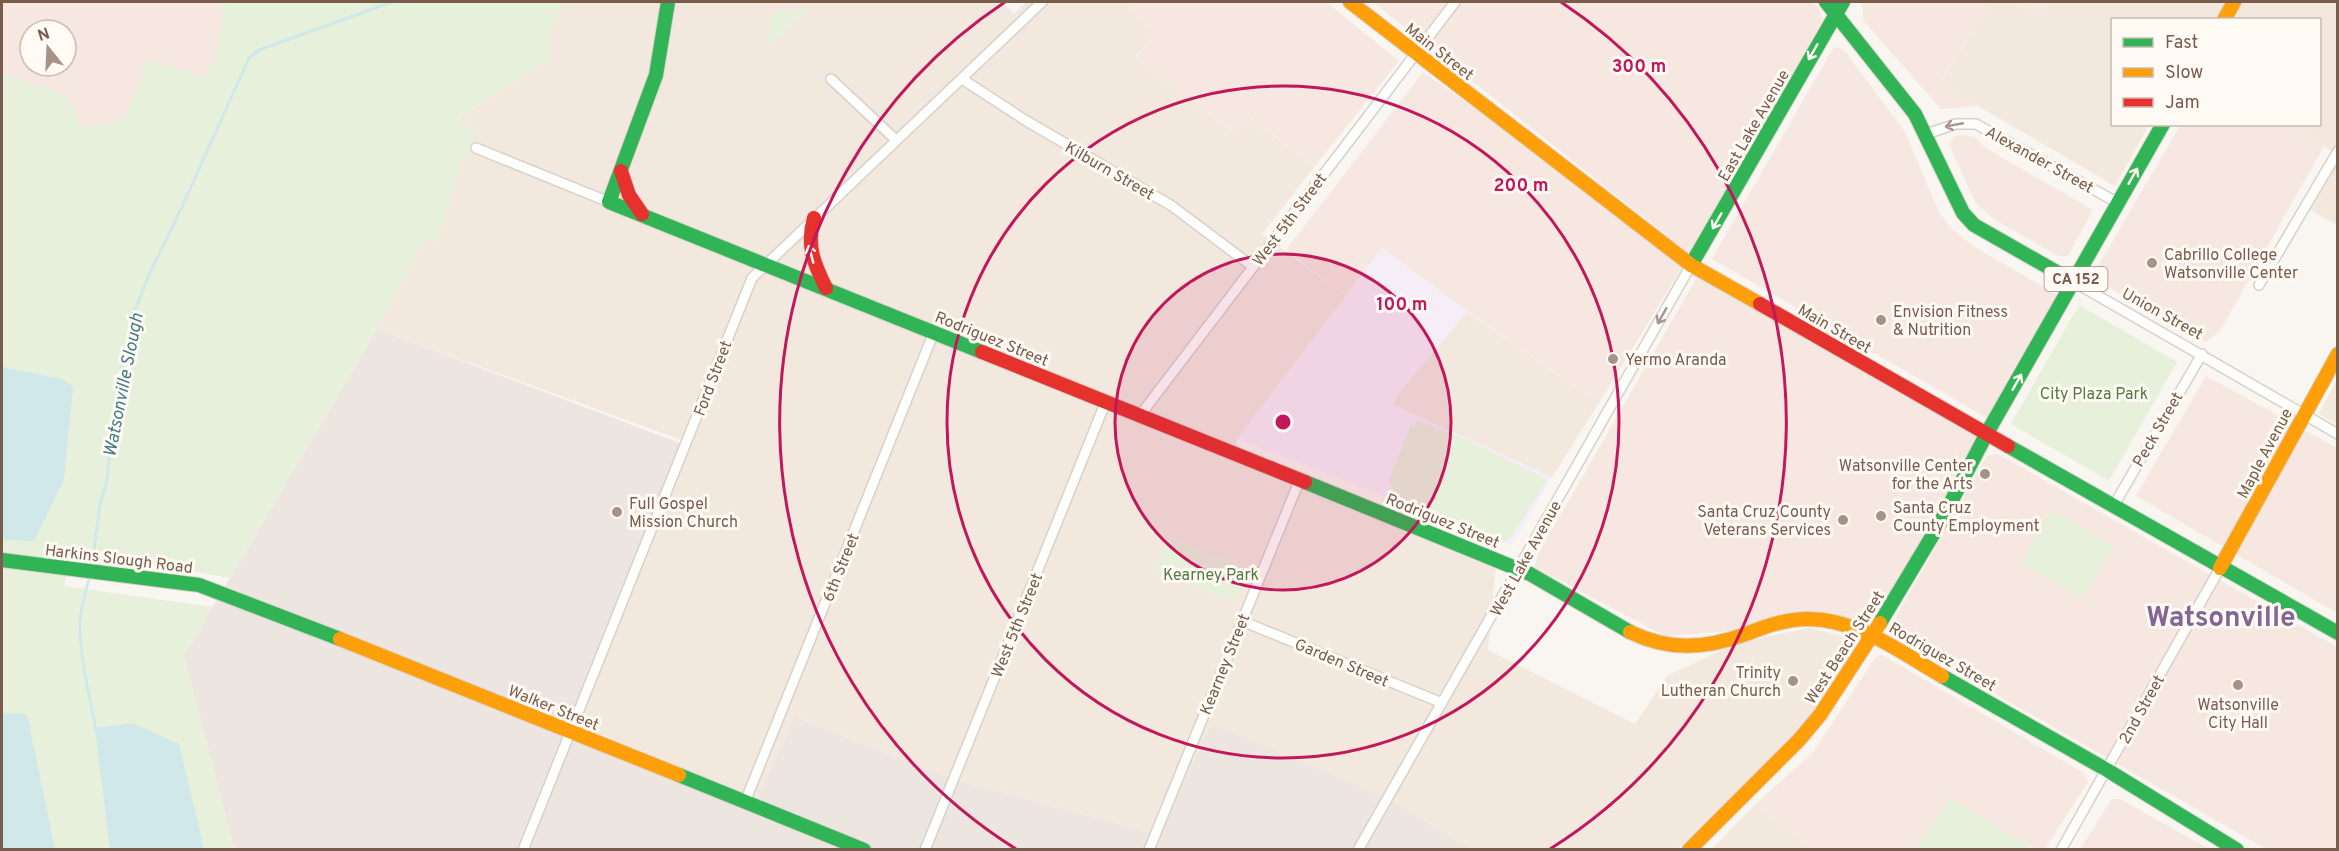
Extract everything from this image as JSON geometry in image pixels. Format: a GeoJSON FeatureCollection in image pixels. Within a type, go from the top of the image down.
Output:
{"type":"FeatureCollection","features":[{"type":"Feature","properties":{"kind":"main road"},"geometry":{"type":"LineString","coordinates":[[657,2],[663,29]]}},
{"type":"Feature","properties":{"kind":"main road"},"geometry":{"type":"LineString","coordinates":[[609,202],[656,75],[668,2]]}},
{"type":"Feature","properties":{"kind":"main road","name":"Main Street"},"geometry":{"type":"LineString","coordinates":[[1350,2],[1691,265],[2337,633]]}},
{"type":"Feature","properties":{"kind":"main road","name":"Union Street"},"geometry":{"type":"LineString","coordinates":[[1826,2],[1840,7],[1915,114],[1957,207],[1974,225],[2074,282]]}},
{"type":"Feature","properties":{"kind":"main road"},"geometry":{"type":"LineString","coordinates":[[2225,18],[2234,2]]}},
{"type":"Feature","properties":{"kind":"main road","name":"East Lake Avenue"},"geometry":{"type":"LineString","coordinates":[[1691,265],[1840,7]]}},
{"type":"Feature","properties":{"kind":"main road","name":"CA 152"},"geometry":{"type":"LineString","coordinates":[[1987,433],[2162,126]]}},
{"type":"Feature","properties":{"kind":"main road"},"geometry":{"type":"LineString","coordinates":[[621,171],[629,195],[644,216]]}},
{"type":"Feature","properties":{"kind":"main road","name":"Rodriguez Street"},"geometry":{"type":"LineString","coordinates":[[609,202],[1141,414],[1518,568],[1632,633],[1668,645],[1693,647],[1714,645],[1783,622],[1800,619],[1843,623],[1874,635],[2107,770],[2237,849]]}},
{"type":"Feature","properties":{"kind":"main road"},"geometry":{"type":"LineString","coordinates":[[814,218],[808,238],[810,253],[826,288]]}},
{"type":"Feature","properties":{"kind":"main road","name":"Maple Avenue"},"geometry":{"type":"LineString","coordinates":[[2220,568],[2337,354]]}},
{"type":"Feature","properties":{"kind":"main road","name":"West Beach Street"},"geometry":{"type":"LineString","coordinates":[[1689,849],[1810,727],[1874,635],[1940,523],[1987,433]]}},
{"type":"Feature","properties":{"kind":"main road","name":"Harkins Slough Road"},"geometry":{"type":"LineString","coordinates":[[2,560],[200,585],[231,595]]}},
{"type":"Feature","properties":{"kind":"main road","name":"Walker Street"},"geometry":{"type":"LineString","coordinates":[[231,595],[864,849]]}},
{"type":"Feature","properties":{"kind":"street","name":"Ford Street"},"geometry":{"type":"LineString","coordinates":[[523,849],[752,278],[1042,2]]}},
{"type":"Feature","properties":{"kind":"street","name":"West 5th Street"},"geometry":{"type":"LineString","coordinates":[[1141,414],[1455,2]]}},
{"type":"Feature","properties":{"kind":"street"},"geometry":{"type":"LineString","coordinates":[[831,79],[896,140]]}},
{"type":"Feature","properties":{"kind":"street","name":"Kilburn Street"},"geometry":{"type":"LineString","coordinates":[[962,79],[1025,120],[1172,206],[1253,267]]}},
{"type":"Feature","properties":{"kind":"street","name":"Alexander Street"},"geometry":{"type":"LineString","coordinates":[[1926,134],[1956,124],[1976,124],[2118,203]]}},
{"type":"Feature","properties":{"kind":"street","name":"Rodriguez Street"},"geometry":{"type":"LineString","coordinates":[[476,148],[609,202]]}},
{"type":"Feature","properties":{"kind":"street"},"geometry":{"type":"LineString","coordinates":[[2259,285],[2337,151]]}},
{"type":"Feature","properties":{"kind":"street","name":"West Lake Avenue"},"geometry":{"type":"LineString","coordinates":[[1358,849],[1691,265]]}},
{"type":"Feature","properties":{"kind":"street","name":"Union Street"},"geometry":{"type":"LineString","coordinates":[[2074,282],[2337,434]]}},
{"type":"Feature","properties":{"kind":"street","name":"6th Street"},"geometry":{"type":"LineString","coordinates":[[745,802],[934,332]]}},
{"type":"Feature","properties":{"kind":"street","name":"Peck Street"},"geometry":{"type":"LineString","coordinates":[[2114,505],[2202,354]]}},
{"type":"Feature","properties":{"kind":"street","name":"West 5th Street"},"geometry":{"type":"LineString","coordinates":[[925,849],[1106,401]]}},
{"type":"Feature","properties":{"kind":"street","name":"Kearney Street"},"geometry":{"type":"LineString","coordinates":[[1149,849],[1300,479]]}},
{"type":"Feature","properties":{"kind":"street","name":"2nd Street"},"geometry":{"type":"LineString","coordinates":[[2061,849],[2220,568]]}},
{"type":"Feature","properties":{"kind":"street","name":"Garden Street"},"geometry":{"type":"LineString","coordinates":[[1242,621],[1442,703]]}},
{"type":"Feature","properties":{"kind":"shaded area"},"geometry":{"type":"Polygon","coordinates":[[[2,2],[216,2],[233,14],[206,78],[149,59],[125,120],[80,128],[68,96],[2,73],[2,2]]]}},
{"type":"Feature","properties":{"kind":"shaded area"},"geometry":{"type":"Polygon","coordinates":[[[560,2],[1000,2],[1014,13],[1027,2],[1136,2],[1130,7],[1156,33],[1136,57],[1236,135],[1249,118],[1315,166],[1262,234],[1346,296],[1237,439],[1235,452],[1496,564],[1488,650],[1635,724],[1667,676],[1739,642],[1810,628],[1869,643],[1808,741],[1720,807],[1678,849],[1471,849],[1394,802],[1161,835],[950,778],[796,717],[759,799],[575,724],[687,442],[377,329],[461,116],[535,67],[560,2]]]}},
{"type":"Feature","properties":{"kind":"shaded area"},"geometry":{"type":"Polygon","coordinates":[[[1136,2],[1326,2],[1399,61],[1315,166],[1250,118],[1237,135],[1136,58],[1156,33],[1130,7],[1136,2]]]}},
{"type":"Feature","properties":{"kind":"shaded area"},"geometry":{"type":"Polygon","coordinates":[[[1373,2],[1811,2],[1817,6],[1823,19],[1695,258],[1373,2]]]}},
{"type":"Feature","properties":{"kind":"shaded area"},"geometry":{"type":"Polygon","coordinates":[[[1862,2],[1990,2],[1940,83],[1978,106],[1941,109],[1863,20],[1862,2]]]}},
{"type":"Feature","properties":{"kind":"shaded area"},"geometry":{"type":"Polygon","coordinates":[[[1990,2],[2014,2],[2040,16],[2048,2],[2222,2],[2226,4],[2228,2],[2337,2],[2337,154],[2290,126],[2321,126],[2321,18],[2111,18],[2111,126],[2148,126],[2115,186],[1940,84],[1990,2]]]}},
{"type":"Feature","properties":{"kind":"shaded area"},"geometry":{"type":"Polygon","coordinates":[[[2014,2],[2048,2],[2040,16],[2014,2]]]}},
{"type":"Feature","properties":{"kind":"shaded area"},"geometry":{"type":"Polygon","coordinates":[[[1836,47],[1845,51],[1905,132],[1938,210],[1949,226],[1970,244],[2057,295],[1987,418],[1712,259],[1832,50],[1836,47]]]}},
{"type":"Feature","properties":{"kind":"shaded area"},"geometry":{"type":"Polygon","coordinates":[[[1423,72],[1544,157],[1684,264],[1599,403],[1471,314],[1382,248],[1346,296],[1286,250],[1423,72]]]}},
{"type":"Feature","properties":{"kind":"shaded area"},"geometry":{"type":"Polygon","coordinates":[[[2180,126],[2290,126],[2324,146],[2220,331],[2206,342],[2096,280],[2095,271],[2180,126]]]}},
{"type":"Feature","properties":{"kind":"shaded area"},"geometry":{"type":"Polygon","coordinates":[[[1955,136],[1975,137],[1984,147],[2093,210],[2068,256],[2058,256],[1995,220],[1975,202],[1949,144],[1955,136]]]}},
{"type":"Feature","properties":{"kind":"shaded area"},"geometry":{"type":"Polygon","coordinates":[[[2337,160],[2337,225],[2309,209],[2337,160]]]}},
{"type":"Feature","properties":{"kind":"shaded area"},"geometry":{"type":"Polygon","coordinates":[[[1382,248],[1467,312],[1398,394],[1393,405],[1552,477],[1512,546],[1237,439],[1382,248]]]}},
{"type":"Feature","properties":{"kind":"shaded area"},"geometry":{"type":"Polygon","coordinates":[[[1699,274],[1984,435],[1876,629],[1843,616],[1802,612],[1735,631],[1665,636],[1535,567],[1538,554],[1699,274]]]}},
{"type":"Feature","properties":{"kind":"shaded area"},"geometry":{"type":"Polygon","coordinates":[[[1467,312],[1599,403],[1552,477],[1393,405],[1398,394],[1467,312]]]}},
{"type":"Feature","properties":{"kind":"shaded area"},"geometry":{"type":"Polygon","coordinates":[[[377,329],[685,445],[575,725],[758,799],[795,717],[950,778],[1160,835],[1211,724],[1389,799],[1471,849],[234,849],[184,656],[377,329]]]}},
{"type":"Feature","properties":{"kind":"shaded area"},"geometry":{"type":"Polygon","coordinates":[[[2206,376],[2337,448],[2337,613],[2136,496],[2206,376]]]}},
{"type":"Feature","properties":{"kind":"shaded area"},"geometry":{"type":"Polygon","coordinates":[[[2337,380],[2337,424],[2319,414],[2337,380]]]}},
{"type":"Feature","properties":{"kind":"shaded area"},"geometry":{"type":"Polygon","coordinates":[[[1998,454],[2337,647],[2337,849],[2266,849],[1893,635],[1894,621],[1987,456],[1998,454]]]}},
{"type":"Feature","properties":{"kind":"shaded area"},"geometry":{"type":"Polygon","coordinates":[[[1882,655],[2084,773],[2088,782],[2045,849],[2035,849],[1950,799],[1916,849],[1814,849],[1756,804],[1814,751],[1875,658],[1882,655]]]}},
{"type":"Feature","properties":{"kind":"shaded area"},"geometry":{"type":"Polygon","coordinates":[[[2112,799],[2120,799],[2209,849],[2080,849],[2112,799]]]}},
{"type":"Feature","properties":{"kind":"shaded area"},"geometry":{"type":"Polygon","coordinates":[[[1756,804],[1814,849],[1711,850],[1756,804]]]}},
{"type":"Feature","properties":{"kind":"green space"},"geometry":{"type":"Polygon","coordinates":[[[216,2],[562,2],[550,35],[549,60],[460,116],[459,121],[476,132],[467,158],[462,157],[439,242],[425,238],[377,329],[230,578],[73,549],[64,586],[213,607],[184,656],[234,849],[2,849],[2,73],[68,96],[80,128],[125,120],[149,59],[206,78],[216,53],[225,8],[216,2]]]}},
{"type":"Feature","properties":{"kind":"green space"},"geometry":{"type":"Polygon","coordinates":[[[808,9],[773,43],[767,41],[774,11],[808,9]]]}},
{"type":"Feature","properties":{"kind":"green space","name":"City Plaza Park"},"geometry":{"type":"Polygon","coordinates":[[[2079,305],[2177,362],[2109,481],[2011,424],[2079,305]]]}},
{"type":"Feature","properties":{"kind":"green space"},"geometry":{"type":"Polygon","coordinates":[[[1418,421],[1467,440],[1547,480],[1510,539],[1506,541],[1396,495],[1389,479],[1411,425],[1415,426],[1418,421]]]}},
{"type":"Feature","properties":{"kind":"green space"},"geometry":{"type":"Polygon","coordinates":[[[2051,510],[2114,546],[2086,594],[2078,596],[2021,563],[2051,510]]]}},
{"type":"Feature","properties":{"kind":"green space","name":"Kearney Park"},"geometry":{"type":"Polygon","coordinates":[[[1168,537],[1249,569],[1235,603],[1154,570],[1168,537]]]}},
{"type":"Feature","properties":{"kind":"green space"},"geometry":{"type":"Polygon","coordinates":[[[1950,798],[2034,849],[1916,849],[1950,798]]]}},
{"type":"Feature","properties":{"kind":"water"},"geometry":{"type":"Polygon","coordinates":[[[2,367],[62,379],[73,387],[64,479],[34,541],[2,540],[2,367]]]}},
{"type":"Feature","properties":{"kind":"water"},"geometry":{"type":"Polygon","coordinates":[[[2,713],[27,714],[55,849],[2,849],[2,713]]]}},
{"type":"Feature","properties":{"kind":"water"},"geometry":{"type":"Polygon","coordinates":[[[132,723],[179,744],[204,849],[110,849],[95,728],[132,723]]]}},
{"type":"Feature","properties":{"kind":"waterway","name":"Watsonville Slough"},"geometry":{"type":"LineString","coordinates":[[92,566],[100,504],[107,481],[115,402],[132,318],[148,277],[249,58],[259,50],[392,2]]}},
{"type":"Feature","properties":{"kind":"waterway","name":"Watsonville Slough"},"geometry":{"type":"LineString","coordinates":[[90,575],[81,613],[80,638],[96,731]]}},
{"type":"Feature","properties":{"kind":"traffic: fast"},"geometry":{"type":"LineString","coordinates":[[668,2],[656,75],[609,202],[982,352]]}},
{"type":"Feature","properties":{"kind":"traffic: fast"},"geometry":{"type":"LineString","coordinates":[[1826,2],[1915,114],[1963,213],[1974,225],[2074,282]]}},
{"type":"Feature","properties":{"kind":"traffic: fast"},"geometry":{"type":"LineString","coordinates":[[1691,265],[1843,2]]}},
{"type":"Feature","properties":{"kind":"traffic: fast"},"geometry":{"type":"LineString","coordinates":[[1987,433],[2162,126]]}},
{"type":"Feature","properties":{"kind":"traffic: fast"},"geometry":{"type":"LineString","coordinates":[[1880,623],[1940,523],[1987,433]]}},
{"type":"Feature","properties":{"kind":"traffic: fast"},"geometry":{"type":"LineString","coordinates":[[2008,446],[2338,633]]}},
{"type":"Feature","properties":{"kind":"traffic: fast"},"geometry":{"type":"LineString","coordinates":[[1305,482],[1530,574],[1630,632]]}},
{"type":"Feature","properties":{"kind":"traffic: fast"},"geometry":{"type":"LineString","coordinates":[[2,560],[199,585],[340,639]]}},
{"type":"Feature","properties":{"kind":"traffic: fast"},"geometry":{"type":"LineString","coordinates":[[1942,676],[2107,770],[2237,850]]}},
{"type":"Feature","properties":{"kind":"traffic: fast"},"geometry":{"type":"LineString","coordinates":[[679,775],[864,850]]}},
{"type":"Feature","properties":{"kind":"traffic: slow"},"geometry":{"type":"LineString","coordinates":[[1350,2],[1691,265],[1760,304]]}},
{"type":"Feature","properties":{"kind":"traffic: slow"},"geometry":{"type":"LineString","coordinates":[[2225,18],[2234,2]]}},
{"type":"Feature","properties":{"kind":"traffic: slow"},"geometry":{"type":"LineString","coordinates":[[2220,568],[2338,354]]}},
{"type":"Feature","properties":{"kind":"traffic: slow"},"geometry":{"type":"LineString","coordinates":[[1630,632],[1659,642],[1687,646],[1716,643],[1800,619],[1826,620],[1878,638],[1942,676]]}},
{"type":"Feature","properties":{"kind":"traffic: slow"},"geometry":{"type":"LineString","coordinates":[[1689,850],[1799,740],[1820,715],[1880,623]]}},
{"type":"Feature","properties":{"kind":"traffic: slow"},"geometry":{"type":"LineString","coordinates":[[340,639],[679,775]]}},
{"type":"Feature","properties":{"kind":"traffic: jam"},"geometry":{"type":"LineString","coordinates":[[621,171],[629,195],[642,214]]}},
{"type":"Feature","properties":{"kind":"traffic: jam"},"geometry":{"type":"LineString","coordinates":[[814,218],[811,237],[812,254],[826,288]]}},
{"type":"Feature","properties":{"kind":"traffic: jam"},"geometry":{"type":"LineString","coordinates":[[1760,304],[2008,446]]}},
{"type":"Feature","properties":{"kind":"traffic: jam"},"geometry":{"type":"LineString","coordinates":[[982,352],[1305,482]]}},
{"type":"Feature","properties":{"kind":"place","name":"Cabrillo College Watsonville Center"},"geometry":{"type":"Point","coordinates":[2152,263]}},
{"type":"Feature","properties":{"kind":"place","name":"Envision Fitness & Nutrition"},"geometry":{"type":"Point","coordinates":[1881,320]}},
{"type":"Feature","properties":{"kind":"place","name":"Yermo Aranda"},"geometry":{"type":"Point","coordinates":[1613,359]}},
{"type":"Feature","properties":{"kind":"place","name":"Watsonville Center for the Arts"},"geometry":{"type":"Point","coordinates":[1985,474]}},
{"type":"Feature","properties":{"kind":"place","name":"Full Gospel Mission Church"},"geometry":{"type":"Point","coordinates":[617,512]}},
{"type":"Feature","properties":{"kind":"place","name":"Santa Cruz County Employment"},"geometry":{"type":"Point","coordinates":[1881,516]}},
{"type":"Feature","properties":{"kind":"place","name":"Santa Cruz County Veterans Services"},"geometry":{"type":"Point","coordinates":[1843,520]}},
{"type":"Feature","properties":{"kind":"place","name":"Trinity Lutheran Church"},"geometry":{"type":"Point","coordinates":[1793,681]}},
{"type":"Feature","properties":{"kind":"place","name":"Watsonville City Hall"},"geometry":{"type":"Point","coordinates":[2238,685]}},
{"type":"Feature","properties":{"kind":"district","name":"Watsonville"},"geometry":{"type":"Point","coordinates":[2221,616]}}]}
